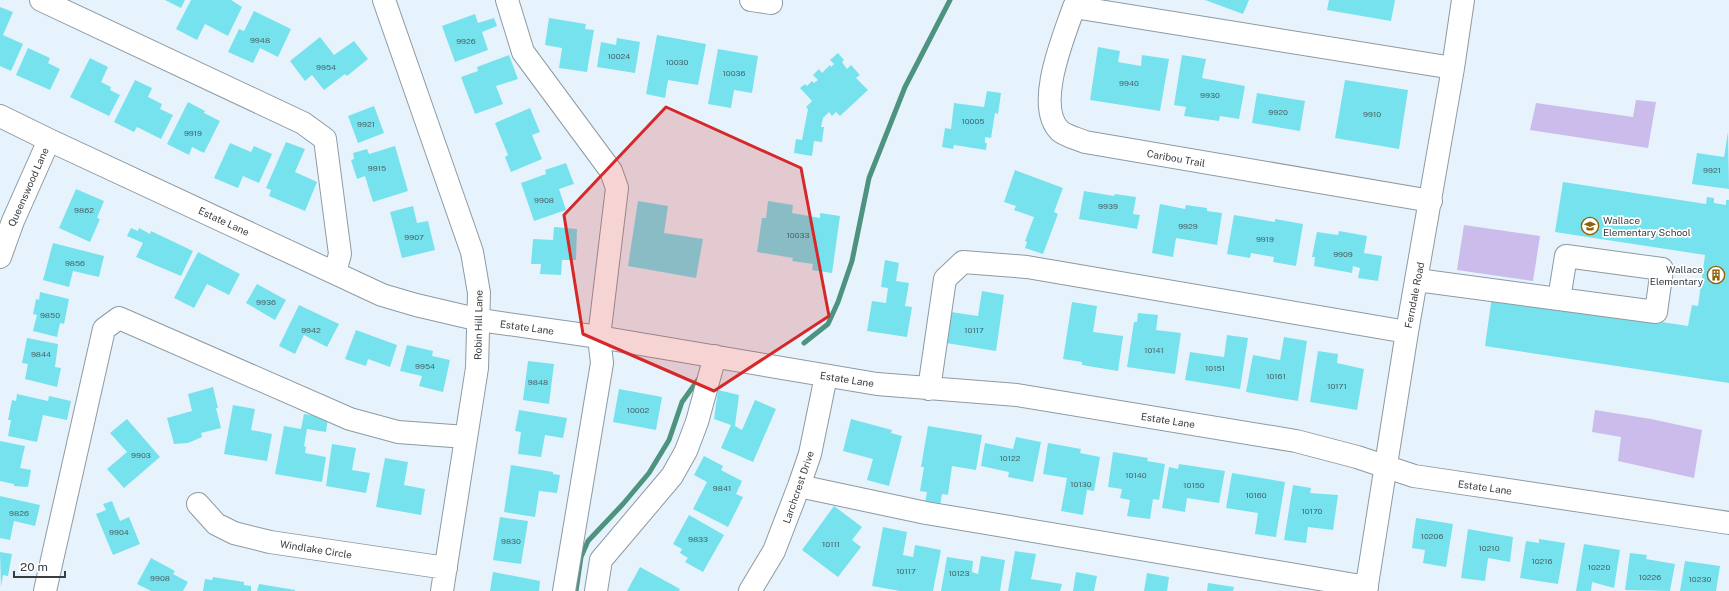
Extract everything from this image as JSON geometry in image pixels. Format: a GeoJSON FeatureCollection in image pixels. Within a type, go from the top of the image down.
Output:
{"type":"FeatureCollection","features":[{"type":"Feature","properties":{"kind":"street"},"geometry":{"type":"LineString","coordinates":[[41,0],[303,123],[325,139],[340,254],[335,272]]}},
{"type":"Feature","properties":{"kind":"street","name":"Robin Hill Lane"},"geometry":{"type":"LineString","coordinates":[[384,0],[472,252],[479,293],[480,320],[477,368],[442,591]]}},
{"type":"Feature","properties":{"kind":"street"},"geometry":{"type":"LineString","coordinates":[[507,0],[523,52],[611,171],[617,188],[599,338],[602,363],[564,591]]}},
{"type":"Feature","properties":{"kind":"street","name":"Ferndale Road"},"geometry":{"type":"LineString","coordinates":[[1366,589],[1407,332],[1431,201],[1463,0]]}},
{"type":"Feature","properties":{"kind":"street"},"geometry":{"type":"LineString","coordinates":[[1076,4],[1453,68]]}},
{"type":"Feature","properties":{"kind":"street","name":"Caribou Trail"},"geometry":{"type":"LineString","coordinates":[[1076,4],[1054,68],[1049,102],[1052,117],[1060,131],[1085,142],[1431,201]]}},
{"type":"Feature","properties":{"kind":"street","name":"Estate Lane"},"geometry":{"type":"LineString","coordinates":[[0,116],[382,295],[416,305],[480,320],[715,356],[877,384],[1017,395],[1296,441],[1357,457],[1414,476],[1729,523]]}},
{"type":"Feature","properties":{"kind":"street","name":"Queenswood Lane"},"geometry":{"type":"LineString","coordinates":[[0,257],[13,221],[49,140]]}},
{"type":"Feature","properties":{"kind":"street"},"geometry":{"type":"LineString","coordinates":[[1417,280],[1656,312],[1662,269],[1566,256],[1559,299]]}},
{"type":"Feature","properties":{"kind":"street"},"geometry":{"type":"LineString","coordinates":[[929,389],[945,279],[963,262],[1027,267],[1407,332]]}},
{"type":"Feature","properties":{"kind":"street"},"geometry":{"type":"LineString","coordinates":[[45,591],[104,329],[119,318],[350,419],[398,432],[466,437]]}},
{"type":"Feature","properties":{"kind":"street"},"geometry":{"type":"LineString","coordinates":[[596,591],[602,560],[672,476],[686,451],[697,422],[715,356]]}},
{"type":"Feature","properties":{"kind":"street","name":"Larchcrest Drive"},"geometry":{"type":"LineString","coordinates":[[750,591],[774,551],[799,486],[810,454],[826,376]]}},
{"type":"Feature","properties":{"kind":"street"},"geometry":{"type":"LineString","coordinates":[[799,486],[926,513],[1366,589]]}},
{"type":"Feature","properties":{"kind":"street","name":"Windlake Circle"},"geometry":{"type":"LineString","coordinates":[[198,504],[216,524],[234,533],[270,542],[446,568]]}},
{"type":"Feature","properties":{"kind":"highlighted area"},"geometry":{"type":"Polygon","coordinates":[[[666,107],[801,168],[829,316],[714,391],[583,334],[564,215],[666,107]]]}},
{"type":"Feature","properties":{"kind":"shaded area"},"geometry":{"type":"Polygon","coordinates":[[[1636,100],[1656,102],[1648,148],[1530,130],[1536,103],[1633,117],[1636,100]]]}},
{"type":"Feature","properties":{"kind":"shaded area"},"geometry":{"type":"Polygon","coordinates":[[[1464,225],[1540,236],[1533,281],[1457,270],[1464,225]]]}},
{"type":"Feature","properties":{"kind":"shaded area"},"geometry":{"type":"Polygon","coordinates":[[[1595,410],[1651,419],[1702,430],[1694,478],[1618,461],[1621,437],[1592,432],[1595,410]]]}},
{"type":"Feature","properties":{"kind":"building"},"geometry":{"type":"Polygon","coordinates":[[[165,0],[185,0],[181,8],[165,0]]]}},
{"type":"Feature","properties":{"kind":"building"},"geometry":{"type":"Polygon","coordinates":[[[191,0],[231,0],[242,7],[228,36],[205,24],[197,40],[176,29],[191,0]]]}},
{"type":"Feature","properties":{"kind":"building"},"geometry":{"type":"Polygon","coordinates":[[[1205,0],[1249,0],[1243,14],[1205,0]]]}},
{"type":"Feature","properties":{"kind":"building"},"geometry":{"type":"Polygon","coordinates":[[[1329,0],[1395,0],[1391,21],[1327,10],[1329,0]]]}},
{"type":"Feature","properties":{"kind":"building"},"geometry":{"type":"Polygon","coordinates":[[[0,7],[13,12],[3,35],[23,44],[11,71],[0,66],[0,7]]]}},
{"type":"Feature","properties":{"kind":"building"},"geometry":{"type":"Polygon","coordinates":[[[254,11],[291,29],[278,57],[260,48],[253,63],[228,52],[239,29],[244,31],[254,11]]]}},
{"type":"Feature","properties":{"kind":"building"},"geometry":{"type":"Polygon","coordinates":[[[475,14],[478,23],[494,18],[497,26],[482,32],[488,50],[455,62],[442,26],[475,14]]]}},
{"type":"Feature","properties":{"kind":"building"},"geometry":{"type":"Polygon","coordinates":[[[549,18],[586,24],[585,29],[594,30],[587,72],[559,68],[562,48],[545,45],[549,18]]]}},
{"type":"Feature","properties":{"kind":"building"},"geometry":{"type":"Polygon","coordinates":[[[657,35],[706,44],[698,85],[668,80],[665,98],[646,94],[657,35]]]}},
{"type":"Feature","properties":{"kind":"building"},"geometry":{"type":"Polygon","coordinates":[[[320,37],[334,55],[354,41],[368,59],[347,76],[345,74],[324,90],[312,75],[305,81],[290,61],[320,37]]]}},
{"type":"Feature","properties":{"kind":"building"},"geometry":{"type":"Polygon","coordinates":[[[617,38],[640,42],[635,73],[597,67],[601,42],[616,45],[617,38]]]}},
{"type":"Feature","properties":{"kind":"building"},"geometry":{"type":"Polygon","coordinates":[[[1098,47],[1120,51],[1118,62],[1141,66],[1142,55],[1169,59],[1160,111],[1090,100],[1098,47]]]}},
{"type":"Feature","properties":{"kind":"building"},"geometry":{"type":"Polygon","coordinates":[[[28,48],[50,58],[48,63],[60,69],[50,90],[16,75],[28,48]]]}},
{"type":"Feature","properties":{"kind":"building"},"geometry":{"type":"Polygon","coordinates":[[[718,49],[758,56],[752,93],[734,90],[731,108],[708,104],[718,49]]]}},
{"type":"Feature","properties":{"kind":"building"},"geometry":{"type":"Polygon","coordinates":[[[838,53],[844,60],[842,62],[847,69],[851,65],[860,75],[856,78],[868,90],[840,116],[836,112],[832,116],[829,112],[823,118],[821,127],[824,127],[822,142],[814,141],[812,156],[794,153],[796,139],[802,140],[808,109],[806,107],[812,101],[800,88],[805,84],[807,86],[812,81],[814,83],[818,80],[813,75],[819,69],[822,73],[830,65],[831,67],[834,64],[830,60],[838,53]]]}},
{"type":"Feature","properties":{"kind":"building"},"geometry":{"type":"Polygon","coordinates":[[[509,55],[518,79],[496,86],[503,104],[475,114],[461,77],[478,71],[477,67],[509,55]]]}},
{"type":"Feature","properties":{"kind":"building"},"geometry":{"type":"Polygon","coordinates":[[[1182,55],[1206,59],[1202,78],[1245,86],[1239,119],[1220,116],[1219,121],[1184,116],[1186,107],[1174,105],[1182,55]]]}},
{"type":"Feature","properties":{"kind":"building"},"geometry":{"type":"Polygon","coordinates":[[[90,58],[108,67],[101,82],[111,87],[110,90],[120,95],[109,116],[70,97],[90,58]]]}},
{"type":"Feature","properties":{"kind":"building"},"geometry":{"type":"Polygon","coordinates":[[[135,80],[152,88],[148,97],[162,104],[160,109],[173,115],[161,139],[137,127],[134,132],[114,122],[135,80]]]}},
{"type":"Feature","properties":{"kind":"building"},"geometry":{"type":"Polygon","coordinates":[[[1345,80],[1408,90],[1399,149],[1335,138],[1345,80]]]}},
{"type":"Feature","properties":{"kind":"building"},"geometry":{"type":"Polygon","coordinates":[[[987,91],[1001,93],[998,114],[995,113],[991,138],[985,137],[985,143],[987,143],[986,150],[954,145],[953,149],[942,147],[945,128],[951,129],[954,103],[984,107],[987,91]]]}},
{"type":"Feature","properties":{"kind":"building"},"geometry":{"type":"Polygon","coordinates":[[[1257,93],[1305,101],[1300,131],[1252,123],[1257,93]]]}},
{"type":"Feature","properties":{"kind":"building"},"geometry":{"type":"Polygon","coordinates":[[[188,102],[205,111],[204,113],[220,121],[204,153],[192,147],[189,155],[167,144],[188,102]]]}},
{"type":"Feature","properties":{"kind":"building"},"geometry":{"type":"Polygon","coordinates":[[[374,106],[384,133],[358,143],[348,116],[374,106]]]}},
{"type":"Feature","properties":{"kind":"building"},"geometry":{"type":"Polygon","coordinates":[[[530,108],[540,132],[532,135],[542,159],[511,172],[505,157],[508,155],[495,123],[530,108]]]}},
{"type":"Feature","properties":{"kind":"building"},"geometry":{"type":"Polygon","coordinates":[[[1728,132],[1729,189],[1692,184],[1697,153],[1724,157],[1728,132]]]}},
{"type":"Feature","properties":{"kind":"building"},"geometry":{"type":"Polygon","coordinates":[[[286,142],[305,149],[295,172],[317,182],[305,211],[269,196],[271,190],[266,188],[286,142]]]}},
{"type":"Feature","properties":{"kind":"building"},"geometry":{"type":"Polygon","coordinates":[[[230,143],[251,152],[254,146],[272,154],[259,183],[243,176],[238,188],[214,178],[230,143]]]}},
{"type":"Feature","properties":{"kind":"building"},"geometry":{"type":"Polygon","coordinates":[[[395,146],[408,191],[373,202],[365,176],[357,179],[351,160],[354,159],[353,153],[367,149],[369,154],[395,146]]]}},
{"type":"Feature","properties":{"kind":"building"},"geometry":{"type":"Polygon","coordinates":[[[566,163],[574,184],[559,189],[566,210],[534,221],[521,183],[546,174],[545,170],[566,163]]]}},
{"type":"Feature","properties":{"kind":"building"},"geometry":{"type":"Polygon","coordinates":[[[1015,170],[1063,188],[1054,212],[1058,214],[1043,254],[1025,248],[1027,242],[1025,241],[1034,217],[1014,210],[1016,206],[1004,202],[1015,170]]]}},
{"type":"Feature","properties":{"kind":"building","name":"Wallace Elementary"},"geometry":{"type":"Polygon","coordinates":[[[1563,182],[1706,204],[1707,197],[1714,198],[1714,203],[1726,205],[1726,200],[1729,200],[1729,383],[1485,346],[1492,296],[1688,326],[1692,305],[1698,306],[1705,255],[1555,232],[1563,182]]]}},
{"type":"Feature","properties":{"kind":"building"},"geometry":{"type":"Polygon","coordinates":[[[76,189],[104,201],[97,218],[100,219],[90,242],[59,228],[76,189]]]}},
{"type":"Feature","properties":{"kind":"building"},"geometry":{"type":"Polygon","coordinates":[[[1084,191],[1114,196],[1115,194],[1136,197],[1133,214],[1140,215],[1137,229],[1079,219],[1084,191]]]}},
{"type":"Feature","properties":{"kind":"building"},"geometry":{"type":"Polygon","coordinates":[[[638,201],[668,206],[664,233],[703,239],[696,278],[628,266],[638,201]]]}},
{"type":"Feature","properties":{"kind":"building"},"geometry":{"type":"Polygon","coordinates":[[[768,201],[793,205],[792,213],[820,218],[820,213],[840,216],[832,273],[812,270],[813,264],[792,261],[793,258],[757,252],[762,218],[766,218],[768,201]]]}},
{"type":"Feature","properties":{"kind":"building"},"geometry":{"type":"Polygon","coordinates":[[[1160,204],[1185,209],[1186,205],[1207,208],[1207,211],[1222,213],[1217,245],[1176,238],[1173,257],[1152,253],[1160,204]]]}},
{"type":"Feature","properties":{"kind":"building"},"geometry":{"type":"Polygon","coordinates":[[[413,206],[417,223],[428,221],[435,250],[402,258],[390,212],[413,206]]]}},
{"type":"Feature","properties":{"kind":"building"},"geometry":{"type":"Polygon","coordinates":[[[1234,215],[1275,222],[1275,219],[1303,224],[1296,266],[1273,262],[1274,257],[1251,253],[1250,258],[1227,254],[1234,215]]]}},
{"type":"Feature","properties":{"kind":"building"},"geometry":{"type":"Polygon","coordinates":[[[554,227],[577,229],[576,260],[562,260],[561,275],[540,274],[541,264],[531,264],[533,239],[553,240],[554,227]]]}},
{"type":"Feature","properties":{"kind":"building"},"geometry":{"type":"Polygon","coordinates":[[[131,228],[138,231],[139,228],[150,234],[151,231],[193,251],[181,276],[136,257],[143,243],[127,236],[131,228]]]}},
{"type":"Feature","properties":{"kind":"building"},"geometry":{"type":"Polygon","coordinates":[[[1339,231],[1367,236],[1364,253],[1382,256],[1378,281],[1358,278],[1360,268],[1353,266],[1352,273],[1314,266],[1315,257],[1312,257],[1317,232],[1338,235],[1339,231]]]}},
{"type":"Feature","properties":{"kind":"building"},"geometry":{"type":"Polygon","coordinates":[[[53,243],[104,256],[99,277],[73,271],[69,287],[43,280],[53,243]]]}},
{"type":"Feature","properties":{"kind":"building"},"geometry":{"type":"Polygon","coordinates":[[[198,252],[240,274],[229,295],[207,284],[194,308],[174,298],[198,252]]]}},
{"type":"Feature","properties":{"kind":"building"},"geometry":{"type":"Polygon","coordinates":[[[885,260],[899,263],[896,281],[909,283],[905,306],[912,307],[907,337],[867,331],[872,301],[886,303],[888,288],[881,287],[885,260]]]}},
{"type":"Feature","properties":{"kind":"building"},"geometry":{"type":"Polygon","coordinates":[[[257,284],[286,300],[275,320],[246,303],[257,284]]]}},
{"type":"Feature","properties":{"kind":"building"},"geometry":{"type":"Polygon","coordinates":[[[982,291],[1004,295],[996,351],[946,343],[951,312],[978,316],[982,291]]]}},
{"type":"Feature","properties":{"kind":"building"},"geometry":{"type":"Polygon","coordinates":[[[40,292],[69,299],[64,324],[60,323],[57,337],[33,331],[37,315],[33,314],[36,299],[39,300],[40,292]]]}},
{"type":"Feature","properties":{"kind":"building"},"geometry":{"type":"Polygon","coordinates":[[[1072,302],[1097,306],[1093,332],[1123,336],[1118,371],[1082,365],[1082,362],[1063,359],[1072,302]]]}},
{"type":"Feature","properties":{"kind":"building"},"geometry":{"type":"Polygon","coordinates":[[[299,305],[339,324],[327,347],[304,335],[295,354],[279,346],[299,305]]]}},
{"type":"Feature","properties":{"kind":"building"},"geometry":{"type":"Polygon","coordinates":[[[1138,313],[1158,315],[1156,330],[1181,333],[1175,374],[1127,367],[1134,322],[1137,322],[1138,313]]]}},
{"type":"Feature","properties":{"kind":"building"},"geometry":{"type":"Polygon","coordinates":[[[356,330],[397,345],[390,367],[368,359],[366,366],[345,359],[356,330]]]}},
{"type":"Feature","properties":{"kind":"building"},"geometry":{"type":"Polygon","coordinates":[[[1227,335],[1248,338],[1240,389],[1185,380],[1190,352],[1224,357],[1227,335]]]}},
{"type":"Feature","properties":{"kind":"building"},"geometry":{"type":"Polygon","coordinates":[[[1284,337],[1307,341],[1298,401],[1246,392],[1253,355],[1280,360],[1284,337]]]}},
{"type":"Feature","properties":{"kind":"building"},"geometry":{"type":"Polygon","coordinates":[[[27,338],[58,344],[55,367],[61,368],[57,387],[25,379],[28,364],[22,363],[27,338]]]}},
{"type":"Feature","properties":{"kind":"building"},"geometry":{"type":"Polygon","coordinates":[[[407,345],[433,351],[432,356],[450,360],[443,392],[419,386],[422,376],[400,371],[407,345]]]}},
{"type":"Feature","properties":{"kind":"building"},"geometry":{"type":"Polygon","coordinates":[[[1318,351],[1338,354],[1337,363],[1364,369],[1357,410],[1310,402],[1318,351]]]}},
{"type":"Feature","properties":{"kind":"building"},"geometry":{"type":"Polygon","coordinates":[[[528,361],[554,364],[549,404],[523,400],[528,361]]]}},
{"type":"Feature","properties":{"kind":"building"},"geometry":{"type":"Polygon","coordinates":[[[213,387],[221,428],[201,433],[202,437],[188,443],[174,444],[167,418],[192,411],[188,394],[213,387]]]}},
{"type":"Feature","properties":{"kind":"building"},"geometry":{"type":"Polygon","coordinates":[[[619,389],[662,397],[656,430],[613,422],[619,389]]]}},
{"type":"Feature","properties":{"kind":"building"},"geometry":{"type":"Polygon","coordinates":[[[718,390],[739,395],[735,426],[742,430],[755,400],[776,409],[753,462],[721,448],[731,425],[714,419],[718,390]]]}},
{"type":"Feature","properties":{"kind":"building"},"geometry":{"type":"Polygon","coordinates":[[[17,394],[48,401],[49,396],[71,401],[67,420],[43,415],[37,442],[8,436],[11,420],[8,420],[12,400],[16,401],[17,394]]]}},
{"type":"Feature","properties":{"kind":"building"},"geometry":{"type":"Polygon","coordinates":[[[233,405],[255,409],[251,430],[272,434],[267,461],[224,454],[233,405]]]}},
{"type":"Feature","properties":{"kind":"building"},"geometry":{"type":"Polygon","coordinates":[[[519,410],[567,418],[563,438],[545,435],[541,457],[518,454],[521,432],[515,431],[519,410]]]}},
{"type":"Feature","properties":{"kind":"building"},"geometry":{"type":"Polygon","coordinates":[[[304,414],[328,418],[326,432],[307,429],[304,446],[306,447],[305,453],[326,457],[322,482],[275,474],[284,426],[301,429],[304,414]]]}},
{"type":"Feature","properties":{"kind":"building"},"geometry":{"type":"Polygon","coordinates":[[[127,419],[160,457],[124,488],[107,469],[127,452],[110,433],[127,419]]]}},
{"type":"Feature","properties":{"kind":"building"},"geometry":{"type":"Polygon","coordinates":[[[851,419],[892,430],[891,433],[902,436],[889,486],[867,480],[873,459],[843,451],[851,419]]]}},
{"type":"Feature","properties":{"kind":"building"},"geometry":{"type":"Polygon","coordinates":[[[928,426],[982,435],[976,470],[952,466],[948,495],[942,494],[940,506],[925,503],[927,492],[920,491],[924,467],[921,467],[928,426]]]}},
{"type":"Feature","properties":{"kind":"building"},"geometry":{"type":"Polygon","coordinates":[[[1016,437],[1041,442],[1033,482],[1008,477],[1009,472],[981,466],[985,443],[1013,449],[1016,437]]]}},
{"type":"Feature","properties":{"kind":"building"},"geometry":{"type":"Polygon","coordinates":[[[0,441],[25,446],[20,468],[31,470],[28,487],[14,486],[14,484],[0,481],[0,441]]]}},
{"type":"Feature","properties":{"kind":"building"},"geometry":{"type":"Polygon","coordinates":[[[1048,443],[1081,449],[1080,453],[1100,457],[1094,491],[1087,490],[1083,515],[1061,511],[1067,478],[1043,474],[1048,443]]]}},
{"type":"Feature","properties":{"kind":"building"},"geometry":{"type":"Polygon","coordinates":[[[332,444],[356,448],[352,470],[370,473],[366,493],[326,486],[332,444]]]}},
{"type":"Feature","properties":{"kind":"building"},"geometry":{"type":"Polygon","coordinates":[[[1113,452],[1148,458],[1147,461],[1165,464],[1159,500],[1153,499],[1150,519],[1127,516],[1130,500],[1120,498],[1122,489],[1108,487],[1113,452]]]}},
{"type":"Feature","properties":{"kind":"building"},"geometry":{"type":"Polygon","coordinates":[[[704,456],[723,466],[721,470],[742,481],[736,494],[743,497],[728,527],[693,509],[707,482],[694,475],[704,456]]]}},
{"type":"Feature","properties":{"kind":"building"},"geometry":{"type":"Polygon","coordinates":[[[385,458],[408,462],[404,485],[425,489],[421,515],[376,507],[385,458]]]}},
{"type":"Feature","properties":{"kind":"building"},"geometry":{"type":"Polygon","coordinates":[[[1179,464],[1225,471],[1219,503],[1187,498],[1185,512],[1162,508],[1169,467],[1178,469],[1179,464]]]}},
{"type":"Feature","properties":{"kind":"building"},"geometry":{"type":"Polygon","coordinates":[[[511,465],[553,472],[553,474],[560,475],[557,493],[539,491],[535,517],[504,512],[511,465]]]}},
{"type":"Feature","properties":{"kind":"building"},"geometry":{"type":"Polygon","coordinates":[[[1232,473],[1285,482],[1276,537],[1255,534],[1258,513],[1226,508],[1232,473]]]}},
{"type":"Feature","properties":{"kind":"building"},"geometry":{"type":"Polygon","coordinates":[[[1293,485],[1311,488],[1310,493],[1338,495],[1333,530],[1308,527],[1306,543],[1284,540],[1293,485]]]}},
{"type":"Feature","properties":{"kind":"building"},"geometry":{"type":"Polygon","coordinates":[[[0,496],[40,505],[35,526],[14,521],[10,540],[0,538],[0,496]]]}},
{"type":"Feature","properties":{"kind":"building"},"geometry":{"type":"Polygon","coordinates":[[[112,501],[120,521],[129,517],[140,544],[113,555],[96,514],[106,510],[103,504],[112,501]]]}},
{"type":"Feature","properties":{"kind":"building"},"geometry":{"type":"Polygon","coordinates":[[[834,506],[862,527],[852,540],[861,547],[838,577],[802,550],[834,506]]]}},
{"type":"Feature","properties":{"kind":"building"},"geometry":{"type":"Polygon","coordinates":[[[689,515],[724,535],[703,572],[685,562],[688,558],[680,553],[682,549],[673,544],[689,515]]]}},
{"type":"Feature","properties":{"kind":"building"},"geometry":{"type":"Polygon","coordinates":[[[500,517],[528,521],[521,564],[493,560],[500,517]]]}},
{"type":"Feature","properties":{"kind":"building"},"geometry":{"type":"Polygon","coordinates":[[[1416,518],[1453,524],[1446,567],[1423,563],[1425,550],[1412,548],[1416,518]]]}},
{"type":"Feature","properties":{"kind":"building"},"geometry":{"type":"Polygon","coordinates":[[[883,527],[907,532],[903,555],[913,557],[915,545],[941,550],[933,591],[900,591],[872,586],[883,527]]]}},
{"type":"Feature","properties":{"kind":"building"},"geometry":{"type":"Polygon","coordinates":[[[1468,529],[1513,537],[1510,562],[1488,558],[1485,581],[1461,578],[1468,529]]]}},
{"type":"Feature","properties":{"kind":"building"},"geometry":{"type":"Polygon","coordinates":[[[1539,539],[1565,543],[1558,584],[1520,578],[1526,541],[1539,543],[1539,539]]]}},
{"type":"Feature","properties":{"kind":"building"},"geometry":{"type":"Polygon","coordinates":[[[1584,544],[1620,550],[1614,588],[1592,582],[1591,591],[1576,591],[1584,544]]]}},
{"type":"Feature","properties":{"kind":"building"},"geometry":{"type":"Polygon","coordinates":[[[1015,551],[1036,554],[1031,579],[1062,584],[1060,591],[1008,591],[1015,551]]]}},
{"type":"Feature","properties":{"kind":"building"},"geometry":{"type":"Polygon","coordinates":[[[0,552],[12,554],[8,576],[3,575],[1,587],[0,552]]]}},
{"type":"Feature","properties":{"kind":"building"},"geometry":{"type":"Polygon","coordinates":[[[1630,553],[1647,555],[1646,559],[1675,564],[1670,591],[1625,590],[1630,553]]]}},
{"type":"Feature","properties":{"kind":"building"},"geometry":{"type":"Polygon","coordinates":[[[981,556],[1005,560],[1000,591],[941,591],[947,557],[973,561],[972,572],[978,574],[981,556]]]}},
{"type":"Feature","properties":{"kind":"building"},"geometry":{"type":"Polygon","coordinates":[[[151,558],[175,571],[173,574],[188,582],[183,591],[151,591],[137,584],[151,558]]]}},
{"type":"Feature","properties":{"kind":"building"},"geometry":{"type":"Polygon","coordinates":[[[1685,561],[1720,566],[1716,591],[1680,591],[1685,561]]]}},
{"type":"Feature","properties":{"kind":"building"},"geometry":{"type":"Polygon","coordinates":[[[640,567],[680,589],[679,591],[627,591],[640,567]]]}},
{"type":"Feature","properties":{"kind":"building"},"geometry":{"type":"Polygon","coordinates":[[[493,572],[540,581],[539,591],[490,591],[493,572]]]}},
{"type":"Feature","properties":{"kind":"building"},"geometry":{"type":"Polygon","coordinates":[[[1076,572],[1097,576],[1094,591],[1073,591],[1076,572]]]}},
{"type":"Feature","properties":{"kind":"building"},"geometry":{"type":"Polygon","coordinates":[[[1147,573],[1169,577],[1167,591],[1144,591],[1147,573]]]}},
{"type":"Feature","properties":{"kind":"building"},"geometry":{"type":"Polygon","coordinates":[[[213,577],[244,582],[244,585],[251,586],[251,591],[203,591],[205,579],[212,580],[213,577]]]}},
{"type":"Feature","properties":{"kind":"building"},"geometry":{"type":"Polygon","coordinates":[[[1208,583],[1234,587],[1233,591],[1207,591],[1208,583]]]}},
{"type":"Feature","properties":{"kind":"building"},"geometry":{"type":"Polygon","coordinates":[[[259,584],[295,590],[295,591],[257,591],[259,584]]]}},
{"type":"Feature","properties":{"kind":"waterway"},"geometry":{"type":"LineString","coordinates":[[804,343],[828,324],[838,302],[852,261],[869,178],[905,87],[950,0]]}},
{"type":"Feature","properties":{"kind":"waterway"},"geometry":{"type":"LineString","coordinates":[[576,591],[581,557],[588,541],[623,504],[649,473],[669,440],[682,402],[700,377]]}},
{"type":"Feature","properties":{"kind":"place","name":"Wallace Elementary School"},"geometry":{"type":"Point","coordinates":[1590,226]}},
{"type":"Feature","properties":{"kind":"place","name":"Wallace Elementary"},"geometry":{"type":"Point","coordinates":[1716,275]}}]}
